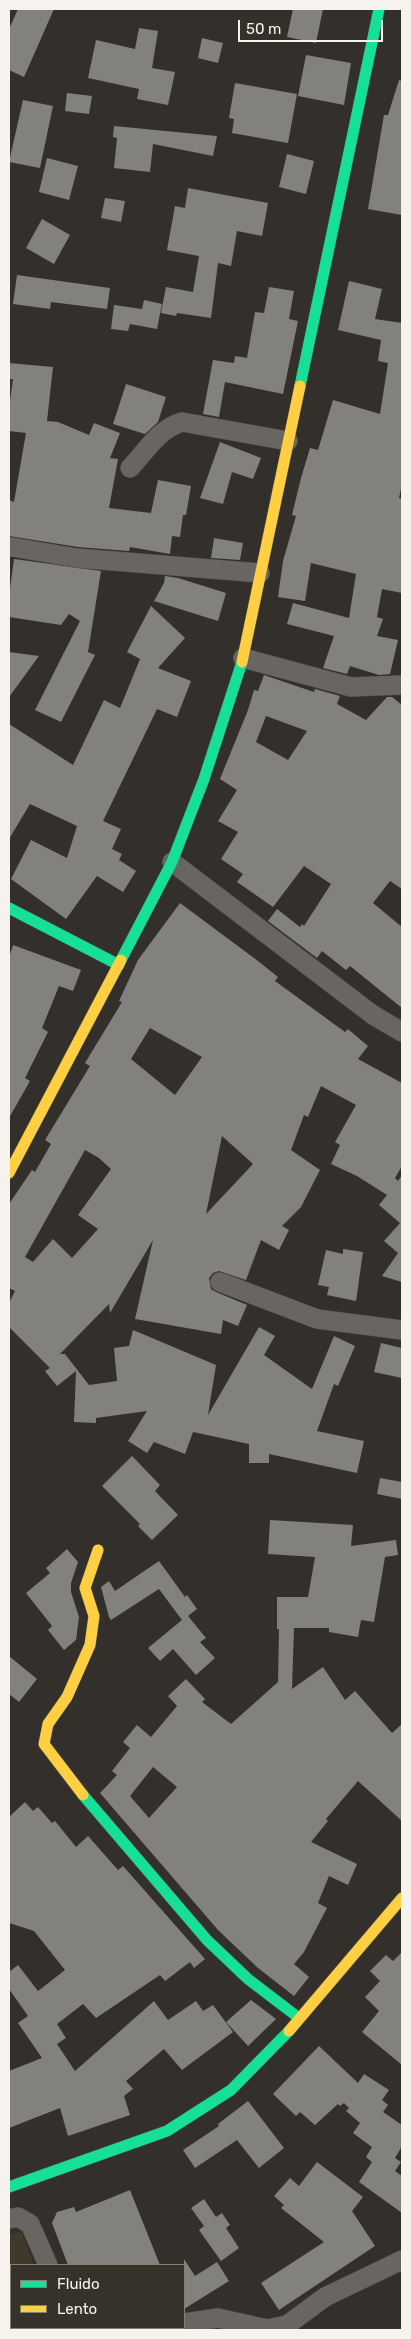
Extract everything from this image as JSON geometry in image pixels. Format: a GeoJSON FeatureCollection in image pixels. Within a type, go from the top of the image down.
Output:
{"type":"FeatureCollection","features":[{"type":"Feature","properties":{"kind":"main road"},"geometry":{"type":"LineString","coordinates":[[9,1173],[172,862],[204,779],[243,658],[379,9]]}},
{"type":"Feature","properties":{"kind":"main road"},"geometry":{"type":"LineString","coordinates":[[9,908],[119,965]]}},
{"type":"Feature","properties":{"kind":"main road"},"geometry":{"type":"LineString","coordinates":[[98,1550],[85,1588],[94,1616],[90,1645],[67,1697],[48,1724],[44,1744],[58,1765],[114,1833],[207,1940],[248,1979],[299,2018]]}},
{"type":"Feature","properties":{"kind":"main road"},"geometry":{"type":"LineString","coordinates":[[9,2186],[167,2131],[231,2090],[399,1908]]}},
{"type":"Feature","properties":{"kind":"street"},"geometry":{"type":"LineString","coordinates":[[130,468],[164,431],[182,422],[288,440]]}},
{"type":"Feature","properties":{"kind":"street"},"geometry":{"type":"LineString","coordinates":[[12,547],[77,558],[260,574]]}},
{"type":"Feature","properties":{"kind":"street"},"geometry":{"type":"LineString","coordinates":[[243,658],[351,687],[402,685]]}},
{"type":"Feature","properties":{"kind":"street"},"geometry":{"type":"LineString","coordinates":[[172,862],[373,1015],[402,1032]]}},
{"type":"Feature","properties":{"kind":"street"},"geometry":{"type":"LineString","coordinates":[[220,1282],[317,1319],[402,1330]]}},
{"type":"Feature","properties":{"kind":"street"},"geometry":{"type":"LineString","coordinates":[[9,2219],[18,2217],[30,2224],[48,2264]]}},
{"type":"Feature","properties":{"kind":"street"},"geometry":{"type":"LineString","coordinates":[[185,2322],[218,2318],[267,2329],[287,2325],[324,2297],[402,2260]]}},
{"type":"Feature","properties":{"kind":"shaded area"},"geometry":{"type":"Polygon","coordinates":[[[21,2231],[34,2264],[10,2264],[10,2329],[57,2330],[9,2330],[9,2235],[21,2231]]]}},
{"type":"Feature","properties":{"kind":"building"},"geometry":{"type":"Polygon","coordinates":[[[18,9],[54,9],[24,77],[9,70],[9,29],[18,9]]]}},
{"type":"Feature","properties":{"kind":"building"},"geometry":{"type":"Polygon","coordinates":[[[293,9],[323,9],[316,43],[287,37],[293,9]]]}},
{"type":"Feature","properties":{"kind":"building"},"geometry":{"type":"Polygon","coordinates":[[[139,28],[158,31],[152,68],[175,72],[168,105],[137,99],[139,89],[88,78],[96,40],[135,49],[139,28]]]}},
{"type":"Feature","properties":{"kind":"building"},"geometry":{"type":"Polygon","coordinates":[[[202,38],[223,43],[218,63],[198,58],[202,38]]]}},
{"type":"Feature","properties":{"kind":"building"},"geometry":{"type":"Polygon","coordinates":[[[306,55],[351,63],[344,105],[298,96],[306,55]]]}},
{"type":"Feature","properties":{"kind":"building"},"geometry":{"type":"Polygon","coordinates":[[[399,80],[402,81],[402,215],[368,209],[384,115],[388,115],[399,80]]]}},
{"type":"Feature","properties":{"kind":"building"},"geometry":{"type":"Polygon","coordinates":[[[235,83],[297,94],[288,143],[232,133],[234,119],[229,118],[235,83]]]}},
{"type":"Feature","properties":{"kind":"building"},"geometry":{"type":"Polygon","coordinates":[[[67,93],[92,96],[89,114],[65,111],[67,93]]]}},
{"type":"Feature","properties":{"kind":"building"},"geometry":{"type":"Polygon","coordinates":[[[23,100],[53,106],[40,168],[9,162],[23,100]]]}},
{"type":"Feature","properties":{"kind":"building"},"geometry":{"type":"Polygon","coordinates":[[[114,126],[217,136],[213,156],[153,144],[150,172],[114,168],[117,138],[113,137],[114,126]]]}},
{"type":"Feature","properties":{"kind":"building"},"geometry":{"type":"Polygon","coordinates":[[[287,154],[314,161],[306,194],[279,187],[287,154]]]}},
{"type":"Feature","properties":{"kind":"building"},"geometry":{"type":"Polygon","coordinates":[[[47,158],[78,166],[69,200],[39,192],[47,158]]]}},
{"type":"Feature","properties":{"kind":"building"},"geometry":{"type":"Polygon","coordinates":[[[188,188],[268,203],[262,236],[237,231],[231,266],[218,263],[211,318],[177,313],[176,316],[161,313],[166,287],[193,292],[199,256],[167,250],[175,206],[185,208],[188,188]]]}},
{"type":"Feature","properties":{"kind":"building"},"geometry":{"type":"Polygon","coordinates":[[[105,198],[125,201],[121,222],[101,218],[105,198]]]}},
{"type":"Feature","properties":{"kind":"building"},"geometry":{"type":"Polygon","coordinates":[[[42,219],[70,235],[54,264],[26,248],[42,219]]]}},
{"type":"Feature","properties":{"kind":"building"},"geometry":{"type":"Polygon","coordinates":[[[17,275],[110,288],[107,309],[51,302],[50,309],[13,304],[17,275]]]}},
{"type":"Feature","properties":{"kind":"building"},"geometry":{"type":"Polygon","coordinates":[[[349,281],[382,289],[375,319],[402,323],[402,484],[399,498],[402,499],[402,593],[382,589],[377,617],[383,619],[377,636],[398,640],[390,674],[379,675],[350,666],[347,674],[323,668],[334,636],[287,624],[293,603],[349,618],[356,574],[311,563],[305,601],[278,597],[283,561],[296,516],[292,515],[301,478],[310,448],[318,450],[333,400],[380,414],[388,363],[378,361],[381,340],[338,330],[349,281]]]}},
{"type":"Feature","properties":{"kind":"building"},"geometry":{"type":"Polygon","coordinates":[[[269,287],[294,291],[289,319],[298,321],[283,394],[225,382],[219,417],[203,414],[213,360],[234,363],[235,356],[247,358],[255,312],[264,313],[269,287]]]}},
{"type":"Feature","properties":{"kind":"building"},"geometry":{"type":"Polygon","coordinates":[[[144,300],[162,304],[157,329],[130,324],[128,331],[111,329],[114,305],[142,309],[144,300]]]}},
{"type":"Feature","properties":{"kind":"building"},"geometry":{"type":"Polygon","coordinates":[[[9,363],[53,367],[47,421],[58,422],[89,435],[94,423],[120,433],[110,458],[118,459],[109,508],[151,513],[158,480],[191,486],[186,515],[183,515],[180,537],[172,536],[170,554],[130,547],[129,551],[78,547],[9,536],[9,500],[14,502],[26,433],[9,431],[9,408],[13,379],[9,379],[9,363]]]}},
{"type":"Feature","properties":{"kind":"building"},"geometry":{"type":"Polygon","coordinates":[[[126,384],[166,397],[158,422],[145,434],[113,424],[126,384]]]}},
{"type":"Feature","properties":{"kind":"building"},"geometry":{"type":"Polygon","coordinates":[[[220,442],[261,458],[253,479],[232,472],[223,504],[200,498],[220,442]]]}},
{"type":"Feature","properties":{"kind":"building"},"geometry":{"type":"Polygon","coordinates":[[[214,538],[243,543],[240,560],[211,558],[214,538]]]}},
{"type":"Feature","properties":{"kind":"building"},"geometry":{"type":"Polygon","coordinates":[[[14,559],[101,571],[88,652],[95,655],[61,722],[35,710],[80,621],[69,614],[61,625],[9,617],[9,596],[14,559]]]}},
{"type":"Feature","properties":{"kind":"building"},"geometry":{"type":"Polygon","coordinates":[[[165,576],[178,578],[226,593],[218,621],[154,601],[164,583],[165,576]]]}},
{"type":"Feature","properties":{"kind":"building"},"geometry":{"type":"Polygon","coordinates":[[[151,606],[185,638],[158,668],[191,681],[177,717],[157,709],[103,821],[121,829],[112,849],[122,854],[119,860],[136,871],[123,892],[97,876],[66,919],[11,879],[31,840],[67,858],[77,826],[30,804],[9,839],[9,724],[73,765],[104,700],[120,708],[140,659],[127,652],[151,606]]]}},
{"type":"Feature","properties":{"kind":"building"},"geometry":{"type":"Polygon","coordinates":[[[9,652],[39,656],[9,697],[9,652]]]}},
{"type":"Feature","properties":{"kind":"building"},"geometry":{"type":"Polygon","coordinates":[[[264,675],[314,692],[315,689],[340,696],[337,704],[366,720],[387,697],[392,697],[402,705],[402,889],[390,881],[373,903],[402,927],[402,1008],[350,966],[346,970],[322,951],[317,958],[268,921],[277,909],[300,927],[302,924],[304,926],[331,884],[304,866],[273,907],[237,882],[243,874],[221,859],[238,832],[218,821],[237,790],[220,779],[248,710],[254,690],[258,691],[264,675]],[[266,716],[256,742],[288,760],[307,731],[266,716]]]}},
{"type":"Feature","properties":{"kind":"building"},"geometry":{"type":"Polygon","coordinates":[[[180,903],[278,977],[275,981],[345,1032],[348,1029],[368,1046],[358,1059],[402,1083],[402,1166],[395,1178],[398,1181],[402,1175],[402,1282],[382,1276],[398,1253],[384,1241],[400,1223],[379,1205],[387,1195],[357,1176],[331,1164],[340,1145],[335,1142],[356,1105],[321,1086],[308,1117],[304,1115],[291,1150],[320,1170],[301,1207],[282,1226],[289,1230],[279,1250],[261,1240],[246,1280],[219,1271],[213,1273],[209,1278],[211,1289],[247,1305],[238,1326],[223,1320],[221,1334],[135,1319],[153,1240],[110,1313],[109,1304],[60,1354],[65,1354],[89,1385],[117,1381],[114,1348],[129,1346],[133,1330],[216,1365],[208,1415],[259,1327],[275,1336],[264,1355],[312,1389],[334,1336],[355,1346],[338,1386],[334,1384],[317,1431],[364,1441],[357,1473],[269,1454],[269,1463],[249,1463],[249,1444],[193,1432],[185,1454],[154,1442],[147,1453],[128,1441],[147,1411],[96,1418],[96,1423],[74,1422],[76,1371],[57,1386],[45,1371],[50,1368],[9,1327],[9,1303],[15,1291],[9,1288],[9,1204],[32,1170],[35,1172],[51,1144],[45,1140],[90,1066],[85,1063],[122,1002],[119,1001],[138,960],[180,903]],[[150,1028],[131,1059],[175,1095],[202,1057],[150,1028]],[[222,1136],[206,1214],[253,1164],[222,1136]],[[85,1150],[25,1257],[33,1262],[53,1239],[72,1258],[98,1229],[78,1215],[111,1169],[99,1158],[85,1150]]]}},
{"type":"Feature","properties":{"kind":"building"},"geometry":{"type":"Polygon","coordinates":[[[13,945],[81,970],[73,991],[59,986],[42,1028],[48,1032],[25,1078],[30,1081],[9,1118],[9,958],[13,945]]]}},
{"type":"Feature","properties":{"kind":"building"},"geometry":{"type":"Polygon","coordinates":[[[343,1249],[363,1252],[356,1301],[327,1295],[329,1287],[318,1285],[326,1250],[343,1254],[343,1249]]]}},
{"type":"Feature","properties":{"kind":"building"},"geometry":{"type":"Polygon","coordinates":[[[381,1343],[402,1348],[402,1378],[374,1372],[381,1343]]]}},
{"type":"Feature","properties":{"kind":"building"},"geometry":{"type":"Polygon","coordinates":[[[132,1456],[160,1485],[155,1491],[178,1515],[152,1540],[138,1526],[140,1524],[102,1486],[132,1456]]]}},
{"type":"Feature","properties":{"kind":"building"},"geometry":{"type":"Polygon","coordinates":[[[380,1478],[402,1482],[402,1499],[377,1494],[380,1478]]]}},
{"type":"Feature","properties":{"kind":"building"},"geometry":{"type":"Polygon","coordinates":[[[270,1520],[353,1525],[351,1546],[396,1540],[398,1555],[385,1557],[374,1622],[361,1620],[358,1637],[329,1632],[329,1628],[294,1628],[292,1689],[323,1667],[345,1700],[355,1691],[392,1733],[402,1724],[402,1821],[358,1781],[326,1819],[328,1821],[311,1842],[357,1864],[348,1885],[329,1876],[318,1903],[327,1908],[304,1952],[294,1964],[309,1977],[294,1996],[258,1968],[218,1930],[100,1793],[117,1775],[112,1771],[130,1748],[123,1742],[137,1725],[151,1737],[177,1706],[168,1696],[186,1679],[205,1699],[202,1702],[231,1724],[278,1682],[279,1629],[277,1629],[277,1597],[308,1597],[315,1557],[268,1554],[270,1520]],[[153,1767],[130,1796],[149,1818],[177,1787],[153,1767]]]}},
{"type":"Feature","properties":{"kind":"building"},"geometry":{"type":"Polygon","coordinates":[[[67,1549],[78,1562],[71,1583],[71,1592],[79,1617],[76,1640],[64,1650],[48,1630],[52,1626],[26,1593],[50,1573],[46,1568],[67,1549]]]}},
{"type":"Feature","properties":{"kind":"building"},"geometry":{"type":"Polygon","coordinates":[[[159,1561],[185,1597],[187,1595],[197,1609],[188,1616],[206,1638],[200,1642],[215,1658],[196,1675],[173,1649],[160,1661],[148,1648],[182,1620],[159,1589],[111,1620],[109,1617],[101,1587],[109,1581],[115,1591],[159,1561]]]}},
{"type":"Feature","properties":{"kind":"building"},"geometry":{"type":"Polygon","coordinates":[[[9,1656],[37,1679],[19,1702],[9,1694],[9,1656]]]}},
{"type":"Feature","properties":{"kind":"building"},"geometry":{"type":"Polygon","coordinates":[[[25,1802],[33,1811],[38,1807],[52,1823],[55,1821],[76,1847],[88,1836],[118,1870],[123,1866],[205,1959],[194,1968],[190,1962],[165,1981],[160,1975],[96,2018],[83,2004],[57,2024],[66,2038],[57,2044],[75,2071],[154,2001],[168,2020],[196,2001],[203,2011],[213,2005],[233,2032],[182,2070],[164,2049],[126,2081],[133,2089],[124,2096],[130,2115],[68,2136],[60,2108],[9,2128],[9,2071],[42,2058],[18,2023],[28,2016],[9,1989],[9,1972],[18,1965],[38,1991],[65,1970],[34,1931],[9,1923],[9,1817],[25,1802]]]}},
{"type":"Feature","properties":{"kind":"building"},"geometry":{"type":"Polygon","coordinates":[[[402,1952],[402,2065],[362,2032],[379,2011],[365,1997],[380,1981],[370,1971],[386,1955],[393,1961],[402,1952]]]}},
{"type":"Feature","properties":{"kind":"building"},"geometry":{"type":"Polygon","coordinates":[[[251,2000],[276,2019],[248,2046],[226,2022],[251,2000]]]}},
{"type":"Feature","properties":{"kind":"building"},"geometry":{"type":"Polygon","coordinates":[[[319,2046],[358,2083],[364,2074],[389,2090],[382,2100],[388,2105],[383,2112],[402,2125],[402,2146],[395,2158],[401,2162],[395,2171],[402,2176],[402,2213],[359,2182],[372,2162],[366,2157],[372,2147],[353,2133],[360,2123],[346,2111],[349,2108],[344,2103],[340,2106],[338,2104],[315,2125],[300,2112],[296,2116],[273,2094],[319,2046]]]}},
{"type":"Feature","properties":{"kind":"building"},"geometry":{"type":"Polygon","coordinates":[[[248,2101],[284,2148],[259,2168],[237,2140],[195,2168],[183,2150],[219,2126],[218,2124],[248,2101]]]}},
{"type":"Feature","properties":{"kind":"building"},"geometry":{"type":"Polygon","coordinates":[[[317,2162],[363,2197],[352,2211],[375,2246],[279,2310],[261,2283],[324,2242],[281,2208],[284,2205],[274,2196],[290,2178],[299,2186],[317,2162]]]}},
{"type":"Feature","properties":{"kind":"building"},"geometry":{"type":"Polygon","coordinates":[[[130,2190],[160,2264],[68,2264],[52,2223],[57,2212],[74,2207],[76,2212],[130,2190]]]}},
{"type":"Feature","properties":{"kind":"building"},"geometry":{"type":"Polygon","coordinates":[[[204,2199],[216,2217],[222,2213],[230,2225],[226,2228],[239,2248],[221,2261],[199,2230],[204,2226],[191,2208],[204,2199]]]}},
{"type":"Feature","properties":{"kind":"building"},"geometry":{"type":"Polygon","coordinates":[[[184,2259],[195,2276],[217,2262],[229,2281],[185,2308],[184,2259]]]}},
{"type":"Feature","properties":{"kind":"traffic: fast"},"geometry":{"type":"LineString","coordinates":[[300,386],[379,9]]}},
{"type":"Feature","properties":{"kind":"traffic: fast"},"geometry":{"type":"LineString","coordinates":[[121,960],[172,862],[204,779],[242,662]]}},
{"type":"Feature","properties":{"kind":"traffic: fast"},"geometry":{"type":"LineString","coordinates":[[9,908],[119,965]]}},
{"type":"Feature","properties":{"kind":"traffic: fast"},"geometry":{"type":"LineString","coordinates":[[83,1795],[207,1940],[248,1979],[299,2018]]}},
{"type":"Feature","properties":{"kind":"traffic: fast"},"geometry":{"type":"LineString","coordinates":[[9,2187],[167,2131],[231,2090],[289,2031]]}},
{"type":"Feature","properties":{"kind":"traffic: slow"},"geometry":{"type":"LineString","coordinates":[[242,662],[300,386]]}},
{"type":"Feature","properties":{"kind":"traffic: slow"},"geometry":{"type":"LineString","coordinates":[[9,1173],[121,960]]}},
{"type":"Feature","properties":{"kind":"traffic: slow"},"geometry":{"type":"LineString","coordinates":[[83,1795],[44,1744],[48,1724],[67,1697],[90,1645],[94,1616],[85,1588],[98,1550]]}},
{"type":"Feature","properties":{"kind":"traffic: slow"},"geometry":{"type":"LineString","coordinates":[[289,2031],[402,1898]]}}]}
